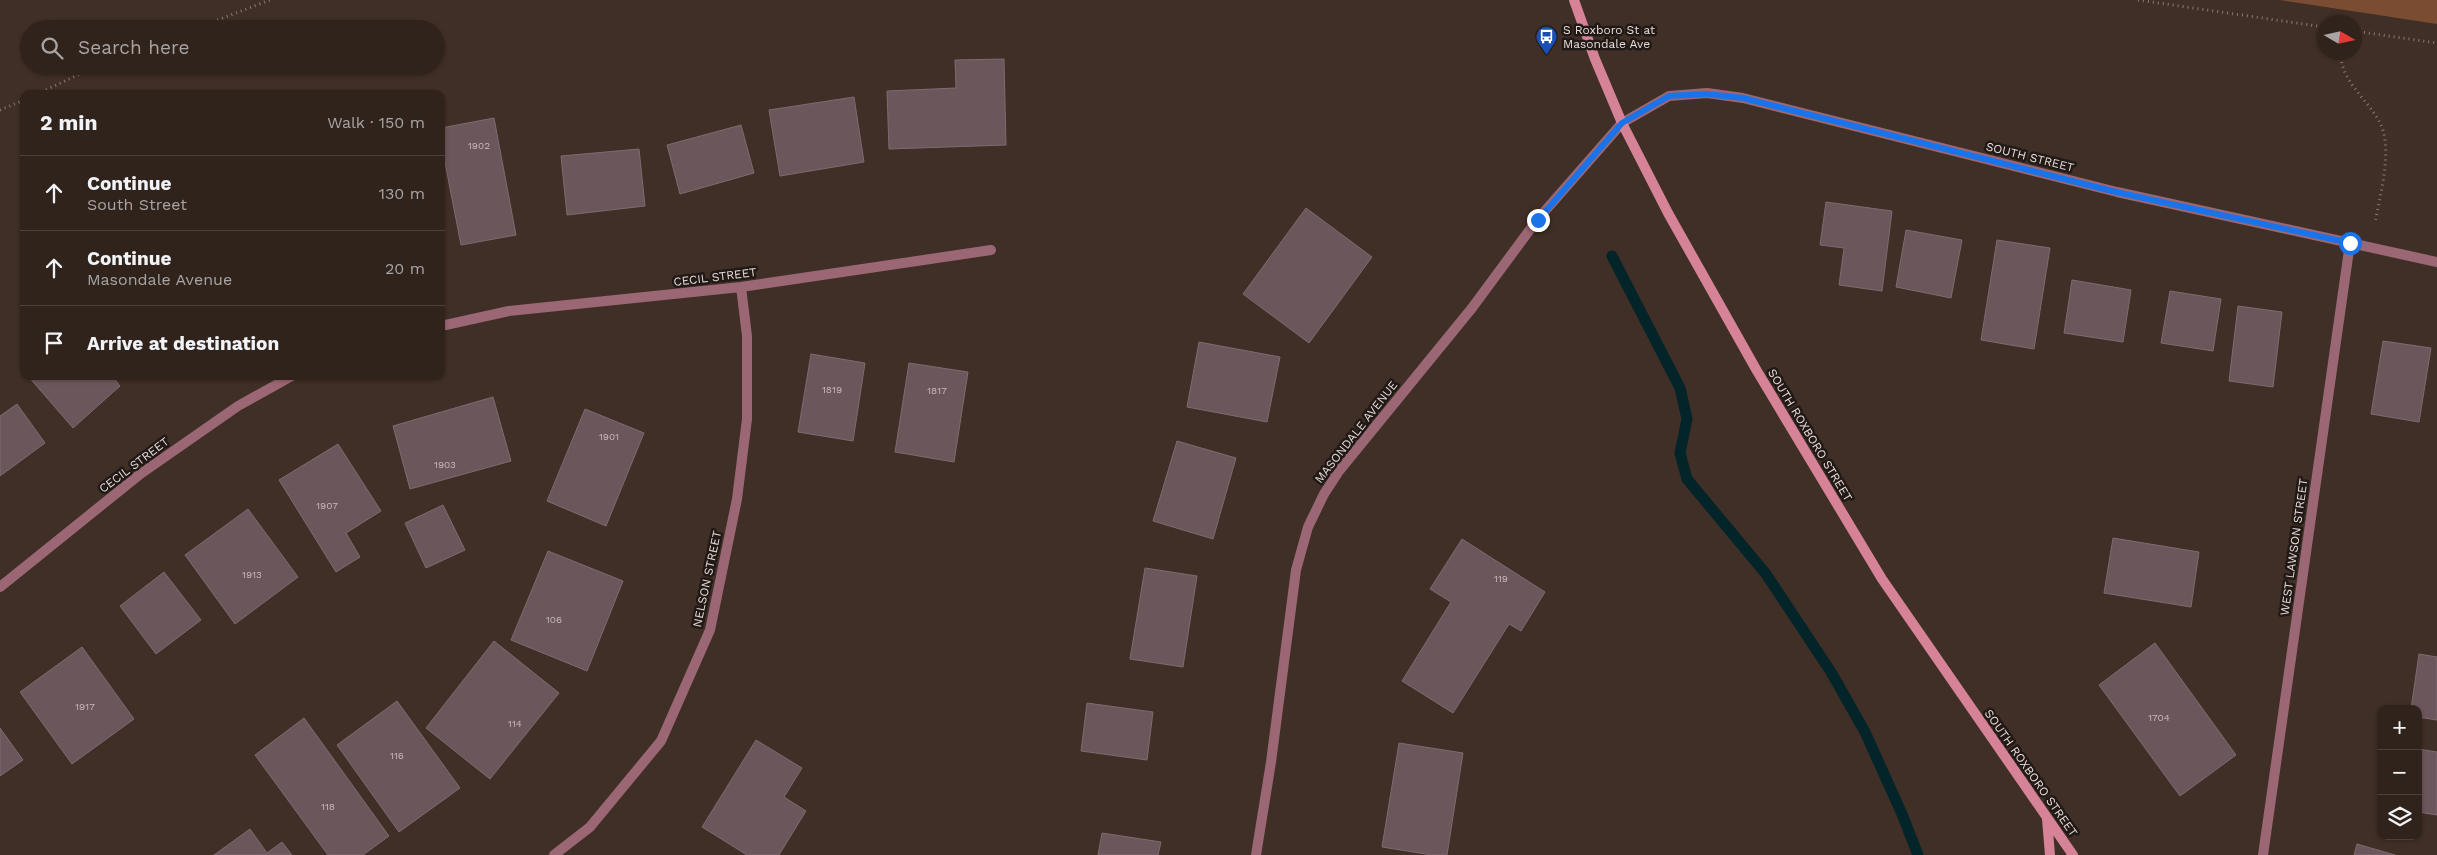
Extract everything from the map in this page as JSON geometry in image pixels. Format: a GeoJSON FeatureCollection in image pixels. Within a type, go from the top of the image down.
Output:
{"type":"FeatureCollection","features":[{"type":"Feature","properties":{"kind":"street","name":"SOUTH ROXBORO STREET"},"geometry":{"type":"LineString","coordinates":[[1574,0],[1595,59],[1622,123],[1677,230],[1758,371],[1882,579],[2074,855]]}},
{"type":"Feature","properties":{"kind":"street","name":"SOUTH STREET"},"geometry":{"type":"LineString","coordinates":[[1622,123],[1669,96],[1707,94],[1743,98],[2116,192],[2437,262]]}},
{"type":"Feature","properties":{"kind":"street","name":"MASONDALE AVENUE"},"geometry":{"type":"LineString","coordinates":[[1256,855],[1271,762],[1296,570],[1308,527],[1324,494],[1339,472],[1472,308],[1538,220],[1622,123]]}},
{"type":"Feature","properties":{"kind":"street","name":"WEST LAWSON STREET"},"geometry":{"type":"LineString","coordinates":[[2263,855],[2350,243]]}},
{"type":"Feature","properties":{"kind":"street","name":"CECIL STREET"},"geometry":{"type":"LineString","coordinates":[[445,325],[509,311],[741,287],[991,250]]}},
{"type":"Feature","properties":{"kind":"street","name":"NELSON STREET"},"geometry":{"type":"LineString","coordinates":[[554,855],[590,826],[661,741],[710,630],[737,498],[747,419],[747,336],[741,287]]}},
{"type":"Feature","properties":{"kind":"street","name":"CECIL STREET"},"geometry":{"type":"LineString","coordinates":[[0,588],[139,475],[238,406],[285,380]]}},
{"type":"Feature","properties":{"kind":"street"},"geometry":{"type":"LineString","coordinates":[[2047,818],[2050,855]]}},
{"type":"Feature","properties":{"kind":"path"},"geometry":{"type":"LineString","coordinates":[[218,20],[270,0]]}},
{"type":"Feature","properties":{"kind":"path"},"geometry":{"type":"LineString","coordinates":[[2138,0],[2317,26]]}},
{"type":"Feature","properties":{"kind":"path"},"geometry":{"type":"LineString","coordinates":[[2362,32],[2437,43]]}},
{"type":"Feature","properties":{"kind":"path"},"geometry":{"type":"LineString","coordinates":[[2340,60],[2340,65],[2380,122],[2387,157],[2370,248]]}},
{"type":"Feature","properties":{"kind":"path"},"geometry":{"type":"LineString","coordinates":[[46,90],[78,75]]}},
{"type":"Feature","properties":{"kind":"path"},"geometry":{"type":"LineString","coordinates":[[0,110],[20,102]]}},
{"type":"Feature","properties":{"kind":"shaded area"},"geometry":{"type":"Polygon","coordinates":[[[2280,0],[2437,0],[2437,24],[2280,0]]]}},
{"type":"Feature","properties":{"kind":"building"},"geometry":{"type":"Polygon","coordinates":[[[1004,59],[1006,145],[889,149],[887,91],[956,88],[955,60],[1004,59]]]}},
{"type":"Feature","properties":{"kind":"building"},"geometry":{"type":"Polygon","coordinates":[[[854,97],[864,162],[780,176],[769,110],[854,97]]]}},
{"type":"Feature","properties":{"kind":"building"},"geometry":{"type":"Polygon","coordinates":[[[494,118],[516,235],[461,245],[445,163],[445,127],[494,118]]]}},
{"type":"Feature","properties":{"kind":"building"},"geometry":{"type":"Polygon","coordinates":[[[741,125],[754,173],[680,194],[667,145],[741,125]]]}},
{"type":"Feature","properties":{"kind":"building"},"geometry":{"type":"Polygon","coordinates":[[[639,149],[645,206],[567,215],[561,156],[639,149]]]}},
{"type":"Feature","properties":{"kind":"building"},"geometry":{"type":"Polygon","coordinates":[[[1826,202],[1892,211],[1882,291],[1839,285],[1844,248],[1820,245],[1826,202]]]}},
{"type":"Feature","properties":{"kind":"building"},"geometry":{"type":"Polygon","coordinates":[[[1306,208],[1372,257],[1309,343],[1243,294],[1306,208]]]}},
{"type":"Feature","properties":{"kind":"building"},"geometry":{"type":"Polygon","coordinates":[[[1906,230],[1962,240],[1951,298],[1896,287],[1906,230]]]}},
{"type":"Feature","properties":{"kind":"building"},"geometry":{"type":"Polygon","coordinates":[[[1997,240],[2050,248],[2034,349],[1981,340],[1997,240]]]}},
{"type":"Feature","properties":{"kind":"building"},"geometry":{"type":"Polygon","coordinates":[[[2072,280],[2131,290],[2123,342],[2064,333],[2072,280]]]}},
{"type":"Feature","properties":{"kind":"building"},"geometry":{"type":"Polygon","coordinates":[[[2170,291],[2221,299],[2213,351],[2161,343],[2170,291]]]}},
{"type":"Feature","properties":{"kind":"building"},"geometry":{"type":"Polygon","coordinates":[[[2238,306],[2282,312],[2273,387],[2229,381],[2238,306]]]}},
{"type":"Feature","properties":{"kind":"building"},"geometry":{"type":"Polygon","coordinates":[[[2383,341],[2431,348],[2419,422],[2371,414],[2383,341]]]}},
{"type":"Feature","properties":{"kind":"building"},"geometry":{"type":"Polygon","coordinates":[[[1199,342],[1280,357],[1267,422],[1187,407],[1199,342]]]}},
{"type":"Feature","properties":{"kind":"building"},"geometry":{"type":"Polygon","coordinates":[[[811,354],[865,363],[853,441],[798,432],[811,354]]]}},
{"type":"Feature","properties":{"kind":"building"},"geometry":{"type":"Polygon","coordinates":[[[909,363],[968,372],[954,462],[895,452],[909,363]]]}},
{"type":"Feature","properties":{"kind":"building"},"geometry":{"type":"Polygon","coordinates":[[[31,380],[115,380],[120,386],[73,428],[31,380]]]}},
{"type":"Feature","properties":{"kind":"building"},"geometry":{"type":"Polygon","coordinates":[[[493,397],[511,461],[410,489],[393,426],[493,397]]]}},
{"type":"Feature","properties":{"kind":"building"},"geometry":{"type":"Polygon","coordinates":[[[17,404],[45,443],[0,476],[0,416],[17,404]]]}},
{"type":"Feature","properties":{"kind":"building"},"geometry":{"type":"Polygon","coordinates":[[[585,409],[644,433],[606,526],[547,501],[585,409]]]}},
{"type":"Feature","properties":{"kind":"building"},"geometry":{"type":"Polygon","coordinates":[[[1177,441],[1236,458],[1213,539],[1153,521],[1177,441]]]}},
{"type":"Feature","properties":{"kind":"building"},"geometry":{"type":"Polygon","coordinates":[[[338,444],[381,511],[346,533],[360,557],[336,572],[279,480],[338,444]]]}},
{"type":"Feature","properties":{"kind":"building"},"geometry":{"type":"Polygon","coordinates":[[[443,505],[465,550],[426,568],[405,523],[443,505]]]}},
{"type":"Feature","properties":{"kind":"building"},"geometry":{"type":"Polygon","coordinates":[[[248,509],[298,577],[235,624],[185,555],[248,509]]]}},
{"type":"Feature","properties":{"kind":"building"},"geometry":{"type":"Polygon","coordinates":[[[2113,538],[2199,552],[2191,607],[2104,593],[2113,538]]]}},
{"type":"Feature","properties":{"kind":"building"},"geometry":{"type":"Polygon","coordinates":[[[1462,539],[1545,592],[1521,631],[1509,624],[1453,713],[1402,681],[1451,602],[1430,589],[1462,539]]]}},
{"type":"Feature","properties":{"kind":"building"},"geometry":{"type":"Polygon","coordinates":[[[548,551],[623,581],[587,671],[511,640],[548,551]]]}},
{"type":"Feature","properties":{"kind":"building"},"geometry":{"type":"Polygon","coordinates":[[[1145,568],[1197,576],[1183,667],[1130,659],[1145,568]]]}},
{"type":"Feature","properties":{"kind":"building"},"geometry":{"type":"Polygon","coordinates":[[[164,572],[201,620],[156,654],[120,606],[164,572]]]}},
{"type":"Feature","properties":{"kind":"building"},"geometry":{"type":"Polygon","coordinates":[[[494,641],[559,693],[490,779],[426,728],[494,641]]]}},
{"type":"Feature","properties":{"kind":"building"},"geometry":{"type":"Polygon","coordinates":[[[2155,643],[2236,755],[2180,796],[2099,685],[2155,643]]]}},
{"type":"Feature","properties":{"kind":"building"},"geometry":{"type":"Polygon","coordinates":[[[82,647],[134,719],[72,764],[20,692],[82,647]]]}},
{"type":"Feature","properties":{"kind":"building"},"geometry":{"type":"Polygon","coordinates":[[[2419,654],[2437,657],[2437,720],[2422,718],[2422,705],[2412,705],[2419,654]]]}},
{"type":"Feature","properties":{"kind":"building"},"geometry":{"type":"Polygon","coordinates":[[[397,701],[460,788],[399,832],[337,745],[397,701]]]}},
{"type":"Feature","properties":{"kind":"building"},"geometry":{"type":"Polygon","coordinates":[[[1087,703],[1153,712],[1147,760],[1081,751],[1087,703]]]}},
{"type":"Feature","properties":{"kind":"building"},"geometry":{"type":"Polygon","coordinates":[[[304,718],[389,836],[363,855],[328,855],[255,755],[304,718]]]}},
{"type":"Feature","properties":{"kind":"building"},"geometry":{"type":"Polygon","coordinates":[[[0,728],[23,760],[0,776],[0,728]]]}},
{"type":"Feature","properties":{"kind":"building"},"geometry":{"type":"Polygon","coordinates":[[[756,740],[802,768],[784,797],[806,811],[779,855],[747,855],[702,827],[756,740]]]}},
{"type":"Feature","properties":{"kind":"building"},"geometry":{"type":"Polygon","coordinates":[[[1399,743],[1463,753],[1447,855],[1432,855],[1382,847],[1399,743]]]}},
{"type":"Feature","properties":{"kind":"building"},"geometry":{"type":"Polygon","coordinates":[[[2422,750],[2437,752],[2437,815],[2422,813],[2422,750]]]}},
{"type":"Feature","properties":{"kind":"building"},"geometry":{"type":"Polygon","coordinates":[[[250,829],[267,853],[282,842],[292,855],[214,855],[250,829]]]}},
{"type":"Feature","properties":{"kind":"building"},"geometry":{"type":"Polygon","coordinates":[[[1102,833],[1161,842],[1158,855],[1098,855],[1102,833]]]}},
{"type":"Feature","properties":{"kind":"building"},"geometry":{"type":"Polygon","coordinates":[[[2357,844],[2395,855],[2354,855],[2357,844]]]}},
{"type":"Feature","properties":{"kind":"waterway"},"geometry":{"type":"LineString","coordinates":[[1612,256],[1680,388],[1687,419],[1680,453],[1687,479],[1766,574],[1831,672],[1865,732],[1902,814],[1918,855]]}},
{"type":"Feature","properties":{"kind":"place","name":"S Roxboro St at Masondale Ave"},"geometry":{"type":"Point","coordinates":[1547,56]}},
{"type":"Feature","properties":{"kind":"route"},"geometry":{"type":"LineString","coordinates":[[1538,220],[1622,123],[1669,96],[1707,94],[1743,98],[2116,192],[2350,243]]}}]}
